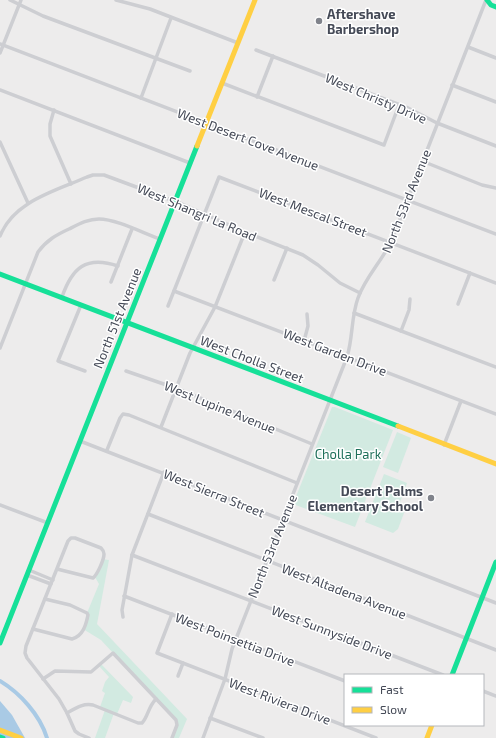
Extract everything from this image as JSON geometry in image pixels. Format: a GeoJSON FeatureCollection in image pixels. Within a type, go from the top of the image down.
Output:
{"type":"FeatureCollection","features":[{"type":"Feature","properties":{"kind":"main road","name":"North 51st Avenue"},"geometry":{"type":"LineString","coordinates":[[0,643],[255,0]]}},
{"type":"Feature","properties":{"kind":"main road"},"geometry":{"type":"LineString","coordinates":[[487,0],[491,5],[496,7]]}},
{"type":"Feature","properties":{"kind":"main road","name":"West Cholla Street"},"geometry":{"type":"LineString","coordinates":[[0,274],[496,464]]}},
{"type":"Feature","properties":{"kind":"main road"},"geometry":{"type":"LineString","coordinates":[[452,674],[496,562]]}},
{"type":"Feature","properties":{"kind":"main road"},"geometry":{"type":"LineString","coordinates":[[427,738],[432,726]]}},
{"type":"Feature","properties":{"kind":"main road"},"geometry":{"type":"LineString","coordinates":[[0,730],[20,738]]}},
{"type":"Feature","properties":{"kind":"street"},"geometry":{"type":"LineString","coordinates":[[10,0],[20,2],[49,18],[190,71]]}},
{"type":"Feature","properties":{"kind":"street"},"geometry":{"type":"LineString","coordinates":[[116,0],[150,9],[238,43]]}},
{"type":"Feature","properties":{"kind":"street","name":"North 53rd Avenue"},"geometry":{"type":"LineString","coordinates":[[203,738],[225,679],[232,649],[347,357],[351,342],[354,313],[360,293],[391,242],[487,0]]}},
{"type":"Feature","properties":{"kind":"street"},"geometry":{"type":"LineString","coordinates":[[0,53],[2,44],[20,2]]}},
{"type":"Feature","properties":{"kind":"street"},"geometry":{"type":"LineString","coordinates":[[141,98],[171,18]]}},
{"type":"Feature","properties":{"kind":"street","name":"West Desert Cove Avenue"},"geometry":{"type":"LineString","coordinates":[[2,44],[496,234]]}},
{"type":"Feature","properties":{"kind":"street"},"geometry":{"type":"LineString","coordinates":[[468,47],[496,58]]}},
{"type":"Feature","properties":{"kind":"street","name":"West Christy Drive"},"geometry":{"type":"LineString","coordinates":[[256,50],[399,105],[437,123],[496,146]]}},
{"type":"Feature","properties":{"kind":"street"},"geometry":{"type":"LineString","coordinates":[[258,97],[273,56]]}},
{"type":"Feature","properties":{"kind":"street"},"geometry":{"type":"LineString","coordinates":[[222,83],[384,145],[399,105]]}},
{"type":"Feature","properties":{"kind":"street"},"geometry":{"type":"LineString","coordinates":[[452,85],[496,102]]}},
{"type":"Feature","properties":{"kind":"street"},"geometry":{"type":"LineString","coordinates":[[0,90],[190,163]]}},
{"type":"Feature","properties":{"kind":"street"},"geometry":{"type":"LineString","coordinates":[[54,110],[50,124],[50,136],[71,184]]}},
{"type":"Feature","properties":{"kind":"street"},"geometry":{"type":"LineString","coordinates":[[0,142],[28,203]]}},
{"type":"Feature","properties":{"kind":"street"},"geometry":{"type":"LineString","coordinates":[[422,161],[482,185],[496,188]]}},
{"type":"Feature","properties":{"kind":"street","name":"West Shangri La Road"},"geometry":{"type":"LineString","coordinates":[[0,236],[6,223],[28,203],[93,175],[104,175],[205,213],[245,232],[303,255],[340,283],[360,293]]}},
{"type":"Feature","properties":{"kind":"street","name":"West Mescal Street"},"geometry":{"type":"LineString","coordinates":[[205,213],[219,177],[496,283]]}},
{"type":"Feature","properties":{"kind":"street"},"geometry":{"type":"LineString","coordinates":[[168,306],[205,213]]}},
{"type":"Feature","properties":{"kind":"street"},"geometry":{"type":"LineString","coordinates":[[0,348],[38,252],[52,236],[84,222],[98,219],[108,220],[160,240]]}},
{"type":"Feature","properties":{"kind":"street"},"geometry":{"type":"LineString","coordinates":[[111,282],[132,229]]}},
{"type":"Feature","properties":{"kind":"street"},"geometry":{"type":"LineString","coordinates":[[161,427],[193,348],[215,307],[245,232]]}},
{"type":"Feature","properties":{"kind":"street"},"geometry":{"type":"LineString","coordinates":[[274,280],[287,248]]}},
{"type":"Feature","properties":{"kind":"street"},"geometry":{"type":"LineString","coordinates":[[62,298],[71,276],[80,267],[89,263],[101,262],[118,266]]}},
{"type":"Feature","properties":{"kind":"street"},"geometry":{"type":"LineString","coordinates":[[458,304],[470,273]]}},
{"type":"Feature","properties":{"kind":"street","name":"West Garden Drive"},"geometry":{"type":"LineString","coordinates":[[174,291],[496,414]]}},
{"type":"Feature","properties":{"kind":"street"},"geometry":{"type":"LineString","coordinates":[[401,331],[409,310],[410,298]]}},
{"type":"Feature","properties":{"kind":"street"},"geometry":{"type":"LineString","coordinates":[[81,305],[58,361],[85,372]]}},
{"type":"Feature","properties":{"kind":"street"},"geometry":{"type":"LineString","coordinates":[[354,313],[496,367]]}},
{"type":"Feature","properties":{"kind":"street"},"geometry":{"type":"LineString","coordinates":[[304,341],[308,326],[307,314]]}},
{"type":"Feature","properties":{"kind":"street","name":"West Lupine Avenue"},"geometry":{"type":"LineString","coordinates":[[126,371],[176,389],[312,444]]}},
{"type":"Feature","properties":{"kind":"street"},"geometry":{"type":"LineString","coordinates":[[444,445],[461,400]]}},
{"type":"Feature","properties":{"kind":"street"},"geometry":{"type":"LineString","coordinates":[[107,450],[120,418],[123,414],[130,415],[297,483]]}},
{"type":"Feature","properties":{"kind":"street","name":"West Sierra Street"},"geometry":{"type":"LineString","coordinates":[[80,440],[164,472],[282,521],[496,603]]}},
{"type":"Feature","properties":{"kind":"street"},"geometry":{"type":"LineString","coordinates":[[123,617],[122,610],[124,596],[132,555],[164,472]]}},
{"type":"Feature","properties":{"kind":"street"},"geometry":{"type":"LineString","coordinates":[[0,505],[48,523]]}},
{"type":"Feature","properties":{"kind":"street","name":"West Altadena Avenue"},"geometry":{"type":"LineString","coordinates":[[148,514],[496,650]]}},
{"type":"Feature","properties":{"kind":"street"},"geometry":{"type":"LineString","coordinates":[[57,569],[93,578],[98,570],[104,551],[101,548],[75,538],[71,538],[68,541],[26,646],[25,653],[30,662],[59,699],[75,731],[88,738]]}},
{"type":"Feature","properties":{"kind":"street","name":"West Sunnyside Drive"},"geometry":{"type":"LineString","coordinates":[[132,555],[440,674]]}},
{"type":"Feature","properties":{"kind":"street"},"geometry":{"type":"LineString","coordinates":[[28,573],[53,580]]}},
{"type":"Feature","properties":{"kind":"street"},"geometry":{"type":"LineString","coordinates":[[28,573],[51,584]]}},
{"type":"Feature","properties":{"kind":"street","name":"West Poinsettia Drive"},"geometry":{"type":"LineString","coordinates":[[124,596],[344,681]]}},
{"type":"Feature","properties":{"kind":"street"},"geometry":{"type":"LineString","coordinates":[[33,629],[72,639],[80,636],[83,630],[88,615],[85,611],[70,605],[45,599]]}},
{"type":"Feature","properties":{"kind":"street","name":"West Riviera Drive"},"geometry":{"type":"LineString","coordinates":[[172,614],[157,652],[344,725]]}},
{"type":"Feature","properties":{"kind":"street"},"geometry":{"type":"LineString","coordinates":[[43,679],[55,671],[91,672],[113,653],[177,722],[172,738]]}},
{"type":"Feature","properties":{"kind":"street"},"geometry":{"type":"LineString","coordinates":[[178,676],[183,663]]}},
{"type":"Feature","properties":{"kind":"street"},"geometry":{"type":"LineString","coordinates":[[484,690],[496,696]]}},
{"type":"Feature","properties":{"kind":"street"},"geometry":{"type":"LineString","coordinates":[[67,713],[82,705],[88,704],[142,723],[145,720],[149,708],[156,699]]}},
{"type":"Feature","properties":{"kind":"street"},"geometry":{"type":"LineString","coordinates":[[210,718],[263,738]]}},
{"type":"Feature","properties":{"kind":"street","name":"West Riviera Drive"},"geometry":{"type":"LineString","coordinates":[[345,726],[376,738]]}},
{"type":"Feature","properties":{"kind":"green space","name":"Cholla Park"},"geometry":{"type":"Polygon","coordinates":[[[332,407],[393,430],[355,527],[293,504],[332,407]]]}},
{"type":"Feature","properties":{"kind":"green space"},"geometry":{"type":"Polygon","coordinates":[[[397,432],[411,438],[398,473],[383,467],[397,432]]]}},
{"type":"Feature","properties":{"kind":"green space"},"geometry":{"type":"Polygon","coordinates":[[[384,474],[407,483],[400,502],[407,505],[398,529],[393,533],[365,522],[384,474]]]}},
{"type":"Feature","properties":{"kind":"green space"},"geometry":{"type":"Polygon","coordinates":[[[102,559],[109,560],[97,624],[187,719],[179,738],[172,738],[177,722],[101,640],[83,629],[87,613],[99,584],[95,577],[102,559]]]}},
{"type":"Feature","properties":{"kind":"green space"},"geometry":{"type":"Polygon","coordinates":[[[101,664],[133,697],[131,703],[123,700],[117,714],[114,713],[105,738],[95,738],[105,710],[100,707],[105,693],[102,691],[105,682],[109,677],[99,666],[101,664]]]}},
{"type":"Feature","properties":{"kind":"water"},"geometry":{"type":"Polygon","coordinates":[[[0,701],[12,715],[25,738],[0,738],[0,701]]]}},
{"type":"Feature","properties":{"kind":"waterway"},"geometry":{"type":"LineString","coordinates":[[0,681],[15,692],[28,705],[40,721],[47,738]]}},
{"type":"Feature","properties":{"kind":"traffic: fast"},"geometry":{"type":"LineString","coordinates":[[487,0],[491,5],[496,7]]}},
{"type":"Feature","properties":{"kind":"traffic: fast"},"geometry":{"type":"LineString","coordinates":[[0,643],[197,146]]}},
{"type":"Feature","properties":{"kind":"traffic: fast"},"geometry":{"type":"LineString","coordinates":[[0,274],[398,426]]}},
{"type":"Feature","properties":{"kind":"traffic: fast"},"geometry":{"type":"LineString","coordinates":[[452,674],[496,562]]}},
{"type":"Feature","properties":{"kind":"traffic: slow"},"geometry":{"type":"LineString","coordinates":[[197,146],[255,0]]}},
{"type":"Feature","properties":{"kind":"traffic: slow"},"geometry":{"type":"LineString","coordinates":[[398,426],[496,464]]}},
{"type":"Feature","properties":{"kind":"traffic: slow"},"geometry":{"type":"LineString","coordinates":[[427,738],[432,726]]}},
{"type":"Feature","properties":{"kind":"traffic: slow"},"geometry":{"type":"LineString","coordinates":[[0,730],[21,738]]}},
{"type":"Feature","properties":{"kind":"place","name":"Aftershave Barbershop"},"geometry":{"type":"Point","coordinates":[319,21]}},
{"type":"Feature","properties":{"kind":"place","name":"Desert Palms Elementary School"},"geometry":{"type":"Point","coordinates":[431,498]}}]}
